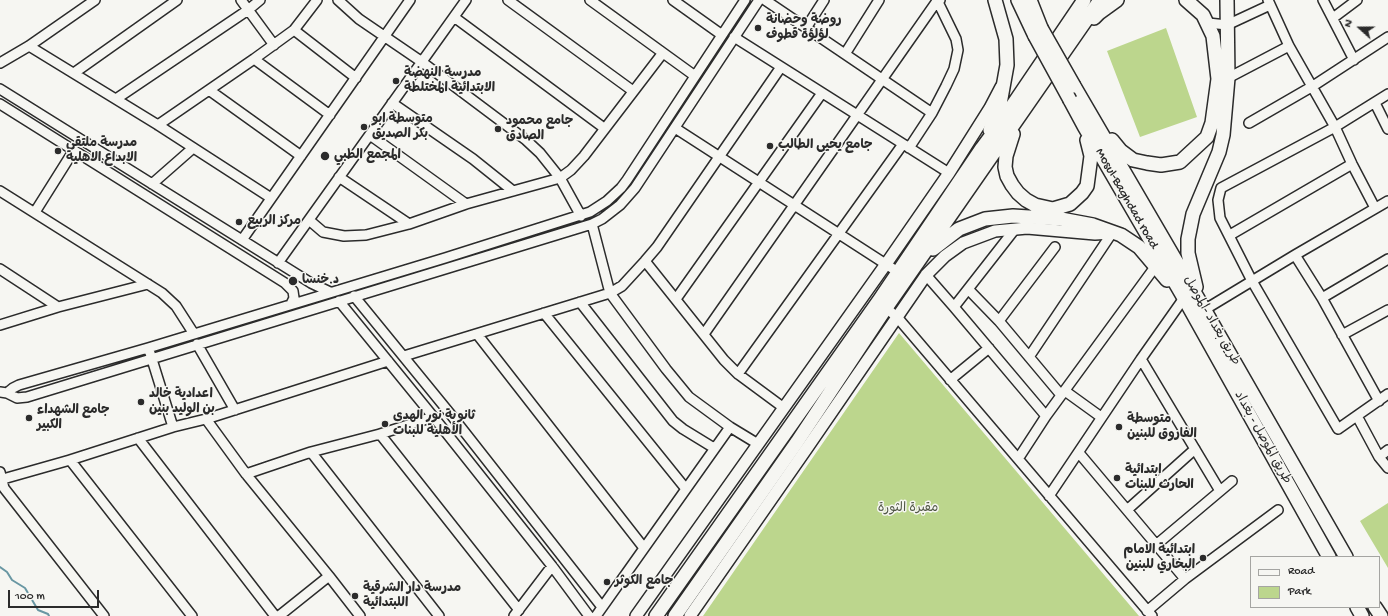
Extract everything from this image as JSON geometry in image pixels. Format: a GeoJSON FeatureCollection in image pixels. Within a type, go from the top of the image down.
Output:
{"type":"FeatureCollection","features":[{"type":"Feature","properties":{"kind":"highway"},"geometry":{"type":"LineString","coordinates":[[982,148],[1000,104],[1006,76],[1008,52],[1006,39],[995,0]]}},
{"type":"Feature","properties":{"kind":"highway"},"geometry":{"type":"LineString","coordinates":[[1018,0],[1038,32]]}},
{"type":"Feature","properties":{"kind":"highway"},"geometry":{"type":"LineString","coordinates":[[1030,0],[1038,32]]}},
{"type":"Feature","properties":{"kind":"highway"},"geometry":{"type":"LineString","coordinates":[[662,614],[1084,0]]}},
{"type":"Feature","properties":{"kind":"highway"},"geometry":{"type":"LineString","coordinates":[[1072,18],[1087,0]]}},
{"type":"Feature","properties":{"kind":"highway"},"geometry":{"type":"LineString","coordinates":[[920,271],[1030,102],[1100,0]]}},
{"type":"Feature","properties":{"kind":"highway"},"geometry":{"type":"LineString","coordinates":[[1068,46],[1099,13],[1117,0]]}},
{"type":"Feature","properties":{"kind":"highway"},"geometry":{"type":"LineString","coordinates":[[1087,108],[1121,151],[1134,160],[1161,165],[1180,162],[1207,137],[1212,122],[1218,79],[1213,36],[1208,23],[1202,15],[1186,0]]}},
{"type":"Feature","properties":{"kind":"highway"},"geometry":{"type":"LineString","coordinates":[[1202,306],[1188,253],[1188,239],[1194,214],[1223,135],[1228,78],[1227,0]]}},
{"type":"Feature","properties":{"kind":"highway","name":"طريق بغداد -الموصل"},"geometry":{"type":"LineString","coordinates":[[1038,32],[1087,108],[1345,556]]}},
{"type":"Feature","properties":{"kind":"highway","name":"Mosul-Baghdad road"},"geometry":{"type":"LineString","coordinates":[[1038,32],[1084,126],[1184,298]]}},
{"type":"Feature","properties":{"kind":"highway"},"geometry":{"type":"LineString","coordinates":[[1030,102],[1010,143],[1006,156],[1005,167],[1007,176],[1018,193],[1035,205],[1053,209],[1062,207],[1070,204],[1087,186],[1091,156],[1084,126]]}},
{"type":"Feature","properties":{"kind":"highway"},"geometry":{"type":"LineString","coordinates":[[675,616],[802,445],[886,308],[920,271],[940,243],[959,229],[972,223],[998,217],[1027,216],[1061,219],[1093,225],[1115,233],[1139,247],[1155,267],[1184,298]]}},
{"type":"Feature","properties":{"kind":"highway","name":"طريق الموصل - بغداد"},"geometry":{"type":"LineString","coordinates":[[1184,298],[1327,556]]}},
{"type":"Feature","properties":{"kind":"main road"},"geometry":{"type":"LineString","coordinates":[[636,616],[949,173],[990,108],[1006,76]]}},
{"type":"Feature","properties":{"kind":"main road"},"geometry":{"type":"LineString","coordinates":[[690,616],[802,445],[897,317],[920,271],[963,243],[995,231],[1027,228],[1095,234],[1115,233]]}},
{"type":"Feature","properties":{"kind":"street"},"geometry":{"type":"LineString","coordinates":[[0,63],[30,46],[95,0]]}},
{"type":"Feature","properties":{"kind":"street"},"geometry":{"type":"LineString","coordinates":[[74,73],[177,0]]}},
{"type":"Feature","properties":{"kind":"street"},"geometry":{"type":"LineString","coordinates":[[241,0],[274,45]]}},
{"type":"Feature","properties":{"kind":"street"},"geometry":{"type":"LineString","coordinates":[[116,99],[248,10],[260,0]]}},
{"type":"Feature","properties":{"kind":"street"},"geometry":{"type":"LineString","coordinates":[[158,125],[294,30],[317,0]]}},
{"type":"Feature","properties":{"kind":"street"},"geometry":{"type":"LineString","coordinates":[[338,0],[359,19],[422,62],[526,140],[540,153],[560,178],[581,216]]}},
{"type":"Feature","properties":{"kind":"street"},"geometry":{"type":"LineString","coordinates":[[242,240],[410,0]]}},
{"type":"Feature","properties":{"kind":"street"},"geometry":{"type":"LineString","coordinates":[[278,263],[466,0]]}},
{"type":"Feature","properties":{"kind":"street"},"geometry":{"type":"LineString","coordinates":[[508,0],[633,91]]}},
{"type":"Feature","properties":{"kind":"street"},"geometry":{"type":"LineString","coordinates":[[590,0],[662,54],[695,76]]}},
{"type":"Feature","properties":{"kind":"street"},"geometry":{"type":"LineString","coordinates":[[673,0],[686,4],[722,35]]}},
{"type":"Feature","properties":{"kind":"street"},"geometry":{"type":"LineString","coordinates":[[4,393],[17,398],[27,397],[592,224],[611,212],[628,197],[759,0]]}},
{"type":"Feature","properties":{"kind":"street"},"geometry":{"type":"LineString","coordinates":[[765,0],[932,113]]}},
{"type":"Feature","properties":{"kind":"street"},"geometry":{"type":"LineString","coordinates":[[806,28],[824,0]]}},
{"type":"Feature","properties":{"kind":"street"},"geometry":{"type":"LineString","coordinates":[[844,54],[879,0]]}},
{"type":"Feature","properties":{"kind":"street"},"geometry":{"type":"LineString","coordinates":[[704,334],[938,0]]}},
{"type":"Feature","properties":{"kind":"street"},"geometry":{"type":"LineString","coordinates":[[738,374],[839,234],[932,113],[954,69],[958,50],[956,39],[938,0]]}},
{"type":"Feature","properties":{"kind":"street"},"geometry":{"type":"LineString","coordinates":[[1323,0],[1354,60]]}},
{"type":"Feature","properties":{"kind":"street"},"geometry":{"type":"LineString","coordinates":[[1333,18],[1357,0]]}},
{"type":"Feature","properties":{"kind":"street"},"geometry":{"type":"LineString","coordinates":[[4,393],[19,385],[148,348],[581,216],[599,207],[621,188],[744,1],[749,2],[751,5],[745,20]]}},
{"type":"Feature","properties":{"kind":"street"},"geometry":{"type":"LineString","coordinates":[[1208,23],[1227,25],[1269,2],[1289,46],[1335,127],[1375,208]]}},
{"type":"Feature","properties":{"kind":"street"},"geometry":{"type":"LineString","coordinates":[[454,17],[604,128]]}},
{"type":"Feature","properties":{"kind":"street"},"geometry":{"type":"LineString","coordinates":[[294,30],[356,78]]}},
{"type":"Feature","properties":{"kind":"street"},"geometry":{"type":"LineString","coordinates":[[734,37],[949,173]]}},
{"type":"Feature","properties":{"kind":"street"},"geometry":{"type":"LineString","coordinates":[[1249,123],[1313,86],[1388,38]]}},
{"type":"Feature","properties":{"kind":"street"},"geometry":{"type":"LineString","coordinates":[[30,46],[158,125],[271,198]]}},
{"type":"Feature","properties":{"kind":"street"},"geometry":{"type":"LineString","coordinates":[[1228,78],[1289,46]]}},
{"type":"Feature","properties":{"kind":"street"},"geometry":{"type":"LineString","coordinates":[[309,220],[323,232],[344,236],[366,235],[409,224],[466,204],[560,178],[571,170],[584,156],[662,54]]}},
{"type":"Feature","properties":{"kind":"street"},"geometry":{"type":"LineString","coordinates":[[254,59],[330,115]]}},
{"type":"Feature","properties":{"kind":"street"},"geometry":{"type":"LineString","coordinates":[[404,356],[610,293],[622,286],[645,261],[781,67]]}},
{"type":"Feature","properties":{"kind":"street"},"geometry":{"type":"LineString","coordinates":[[0,89],[311,284],[330,292]]}},
{"type":"Feature","properties":{"kind":"street"},"geometry":{"type":"LineString","coordinates":[[209,90],[301,156]]}},
{"type":"Feature","properties":{"kind":"street"},"geometry":{"type":"LineString","coordinates":[[676,299],[822,93]]}},
{"type":"Feature","properties":{"kind":"street"},"geometry":{"type":"LineString","coordinates":[[1388,94],[1335,127],[1221,188],[1218,200],[1220,218],[1230,235],[1252,281],[1338,429],[1388,394]]}},
{"type":"Feature","properties":{"kind":"street"},"geometry":{"type":"LineString","coordinates":[[392,103],[474,159],[513,191]]}},
{"type":"Feature","properties":{"kind":"street"},"geometry":{"type":"LineString","coordinates":[[1375,103],[1388,129]]}},
{"type":"Feature","properties":{"kind":"street"},"geometry":{"type":"LineString","coordinates":[[0,104],[247,258],[285,283],[299,295],[305,294],[310,290],[311,284]]}},
{"type":"Feature","properties":{"kind":"street"},"geometry":{"type":"LineString","coordinates":[[662,127],[655,143],[657,147],[662,147]]}},
{"type":"Feature","properties":{"kind":"street"},"geometry":{"type":"LineString","coordinates":[[675,128],[898,272]]}},
{"type":"Feature","properties":{"kind":"street"},"geometry":{"type":"LineString","coordinates":[[370,134],[466,204]]}},
{"type":"Feature","properties":{"kind":"street"},"geometry":{"type":"LineString","coordinates":[[152,184],[193,148]]}},
{"type":"Feature","properties":{"kind":"street"},"geometry":{"type":"LineString","coordinates":[[35,212],[74,150]]}},
{"type":"Feature","properties":{"kind":"street"},"geometry":{"type":"LineString","coordinates":[[1230,235],[1352,164]]}},
{"type":"Feature","properties":{"kind":"street"},"geometry":{"type":"LineString","coordinates":[[339,177],[409,224]]}},
{"type":"Feature","properties":{"kind":"street"},"geometry":{"type":"LineString","coordinates":[[0,191],[162,293],[176,306],[194,334]]}},
{"type":"Feature","properties":{"kind":"street"},"geometry":{"type":"LineString","coordinates":[[1202,306],[1252,281],[1388,201]]}},
{"type":"Feature","properties":{"kind":"street"},"geometry":{"type":"LineString","coordinates":[[592,224],[610,293],[666,369],[689,397],[730,427],[758,444]]}},
{"type":"Feature","properties":{"kind":"street"},"geometry":{"type":"LineString","coordinates":[[954,307],[1014,229]]}},
{"type":"Feature","properties":{"kind":"street"},"geometry":{"type":"LineString","coordinates":[[1029,357],[1115,233]]}},
{"type":"Feature","properties":{"kind":"street"},"geometry":{"type":"LineString","coordinates":[[999,320],[1055,247]]}},
{"type":"Feature","properties":{"kind":"street"},"geometry":{"type":"LineString","coordinates":[[1295,255],[1322,298],[1378,401]]}},
{"type":"Feature","properties":{"kind":"street"},"geometry":{"type":"LineString","coordinates":[[445,258],[448,268]]}},
{"type":"Feature","properties":{"kind":"street"},"geometry":{"type":"LineString","coordinates":[[1322,298],[1388,259]]}},
{"type":"Feature","properties":{"kind":"street"},"geometry":{"type":"LineString","coordinates":[[645,261],[724,360],[738,374],[784,408]]}},
{"type":"Feature","properties":{"kind":"street"},"geometry":{"type":"LineString","coordinates":[[1018,459],[1046,416],[1155,267]]}},
{"type":"Feature","properties":{"kind":"street"},"geometry":{"type":"LineString","coordinates":[[0,269],[58,307]]}},
{"type":"Feature","properties":{"kind":"street"},"geometry":{"type":"LineString","coordinates":[[920,271],[954,307],[1046,416]]}},
{"type":"Feature","properties":{"kind":"street"},"geometry":{"type":"LineString","coordinates":[[0,325],[58,307],[148,284]]}},
{"type":"Feature","properties":{"kind":"street"},"geometry":{"type":"LineString","coordinates":[[968,289],[999,320],[1029,357],[1063,393],[1101,417]]}},
{"type":"Feature","properties":{"kind":"street"},"geometry":{"type":"LineString","coordinates":[[291,304],[294,298],[293,291]]}},
{"type":"Feature","properties":{"kind":"street"},"geometry":{"type":"LineString","coordinates":[[354,296],[452,416],[602,607]]}},
{"type":"Feature","properties":{"kind":"street"},"geometry":{"type":"LineString","coordinates":[[1049,496],[1141,358],[1184,298]]}},
{"type":"Feature","properties":{"kind":"street"},"geometry":{"type":"LineString","coordinates":[[338,301],[440,425],[552,566],[589,616]]}},
{"type":"Feature","properties":{"kind":"street"},"geometry":{"type":"LineString","coordinates":[[580,302],[673,421],[714,448]]}},
{"type":"Feature","properties":{"kind":"street"},"geometry":{"type":"LineString","coordinates":[[886,308],[897,317],[1150,613],[1185,579],[1278,510]]}},
{"type":"Feature","properties":{"kind":"street"},"geometry":{"type":"LineString","coordinates":[[1342,335],[1388,310]]}},
{"type":"Feature","properties":{"kind":"street"},"geometry":{"type":"LineString","coordinates":[[544,313],[686,489]]}},
{"type":"Feature","properties":{"kind":"street"},"geometry":{"type":"LineString","coordinates":[[477,334],[644,548]]}},
{"type":"Feature","properties":{"kind":"street"},"geometry":{"type":"LineString","coordinates":[[378,348],[392,341]]}},
{"type":"Feature","properties":{"kind":"street"},"geometry":{"type":"LineString","coordinates":[[197,344],[235,410]]}},
{"type":"Feature","properties":{"kind":"street"},"geometry":{"type":"LineString","coordinates":[[148,348],[173,427]]}},
{"type":"Feature","properties":{"kind":"street"},"geometry":{"type":"LineString","coordinates":[[950,380],[989,348]]}},
{"type":"Feature","properties":{"kind":"street"},"geometry":{"type":"LineString","coordinates":[[1141,358],[1220,491]]}},
{"type":"Feature","properties":{"kind":"street"},"geometry":{"type":"LineString","coordinates":[[104,616],[4,488],[1,476],[70,460],[173,427],[235,410],[388,361]]}},
{"type":"Feature","properties":{"kind":"street"},"geometry":{"type":"LineString","coordinates":[[440,425],[452,416]]}},
{"type":"Feature","properties":{"kind":"street"},"geometry":{"type":"LineString","coordinates":[[1357,416],[1379,457],[1388,468]]}},
{"type":"Feature","properties":{"kind":"street"},"geometry":{"type":"LineString","coordinates":[[246,474],[311,452],[380,434],[433,417]]}},
{"type":"Feature","properties":{"kind":"street"},"geometry":{"type":"LineString","coordinates":[[206,419],[246,474],[360,616]]}},
{"type":"Feature","properties":{"kind":"street"},"geometry":{"type":"LineString","coordinates":[[596,616],[730,427]]}},
{"type":"Feature","properties":{"kind":"street"},"geometry":{"type":"LineString","coordinates":[[380,434],[516,613],[552,566]]}},
{"type":"Feature","properties":{"kind":"street"},"geometry":{"type":"LineString","coordinates":[[138,438],[274,616]]}},
{"type":"Feature","properties":{"kind":"street"},"geometry":{"type":"LineString","coordinates":[[1127,510],[1195,449]]}},
{"type":"Feature","properties":{"kind":"street"},"geometry":{"type":"LineString","coordinates":[[1379,457],[1388,450]]}},
{"type":"Feature","properties":{"kind":"street"},"geometry":{"type":"LineString","coordinates":[[311,452],[439,616]]}},
{"type":"Feature","properties":{"kind":"street"},"geometry":{"type":"LineString","coordinates":[[1079,453],[1185,579]]}},
{"type":"Feature","properties":{"kind":"street"},"geometry":{"type":"LineString","coordinates":[[70,460],[192,616]]}},
{"type":"Feature","properties":{"kind":"street"},"geometry":{"type":"LineString","coordinates":[[1156,545],[1232,481]]}},
{"type":"Feature","properties":{"kind":"street"},"geometry":{"type":"LineString","coordinates":[[279,616],[329,576]]}},
{"type":"Feature","properties":{"kind":"green space"},"geometry":{"type":"Polygon","coordinates":[[[1166,28],[1197,117],[1140,137],[1107,51],[1166,28]]]}},
{"type":"Feature","properties":{"kind":"green space","name":"مقبرة الثورة"},"geometry":{"type":"Polygon","coordinates":[[[899,333],[1139,616],[703,616],[899,333]]]}},
{"type":"Feature","properties":{"kind":"green space"},"geometry":{"type":"Polygon","coordinates":[[[1388,503],[1388,568],[1360,521],[1388,503]]]}},
{"type":"Feature","properties":{"kind":"waterway"},"geometry":{"type":"LineString","coordinates":[[0,567],[7,572],[12,580],[25,588],[38,610],[48,614],[49,616]]}},
{"type":"Feature","properties":{"kind":"place","name":"روضة وحضانة لؤلؤة قطوف"},"geometry":{"type":"Point","coordinates":[758,28]}},
{"type":"Feature","properties":{"kind":"place","name":"مدرسة النهضة الابتدائية المختلطة"},"geometry":{"type":"Point","coordinates":[396,81]}},
{"type":"Feature","properties":{"kind":"place","name":"متوسطة ابو بكر الصديق"},"geometry":{"type":"Point","coordinates":[364,127]}},
{"type":"Feature","properties":{"kind":"place","name":"جامع محمود الصادق"},"geometry":{"type":"Point","coordinates":[498,129]}},
{"type":"Feature","properties":{"kind":"place","name":"جامع يحيى الطالب"},"geometry":{"type":"Point","coordinates":[770,146]}},
{"type":"Feature","properties":{"kind":"place","name":"مدرسة ملتقى الابداع الاهلية"},"geometry":{"type":"Point","coordinates":[58,151]}},
{"type":"Feature","properties":{"kind":"place","name":"المجمع الطبي"},"geometry":{"type":"Point","coordinates":[325,156]}},
{"type":"Feature","properties":{"kind":"place","name":"مركز الربيع"},"geometry":{"type":"Point","coordinates":[239,222]}},
{"type":"Feature","properties":{"kind":"place","name":"د.خنسا"},"geometry":{"type":"Point","coordinates":[293,281]}},
{"type":"Feature","properties":{"kind":"place","name":"اعدادية خالد بن الوليد بنين"},"geometry":{"type":"Point","coordinates":[141,402]}},
{"type":"Feature","properties":{"kind":"place","name":"جامع الشهداء الكبير"},"geometry":{"type":"Point","coordinates":[29,418]}},
{"type":"Feature","properties":{"kind":"place","name":"ثانوية نور الهدى الأهلية للبنات"},"geometry":{"type":"Point","coordinates":[385,424]}},
{"type":"Feature","properties":{"kind":"place","name":"متوسطة الفاروق للبنين"},"geometry":{"type":"Point","coordinates":[1119,427]}},
{"type":"Feature","properties":{"kind":"place","name":"ابتدائية الحارث للبنات"},"geometry":{"type":"Point","coordinates":[1117,478]}},
{"type":"Feature","properties":{"kind":"place","name":"ابتدائية الامام البخاري للبنين"},"geometry":{"type":"Point","coordinates":[1203,558]}},
{"type":"Feature","properties":{"kind":"place","name":"جامع الكوثر"},"geometry":{"type":"Point","coordinates":[607,582]}},
{"type":"Feature","properties":{"kind":"place","name":"مدرسة دار الشرقية اللبتدائية"},"geometry":{"type":"Point","coordinates":[355,596]}}]}
